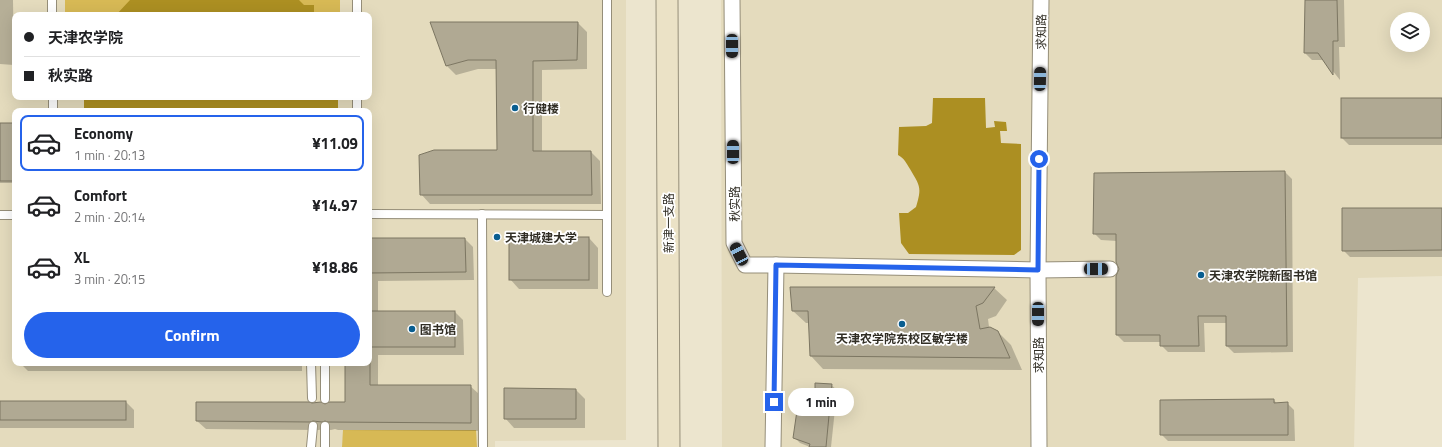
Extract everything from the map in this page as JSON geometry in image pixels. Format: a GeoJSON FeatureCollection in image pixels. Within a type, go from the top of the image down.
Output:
{"type":"FeatureCollection","features":[{"type":"Feature","properties":{"kind":"street","name":"新津一支路"},"geometry":{"type":"LineString","coordinates":[[667,0],[669,447]]}},
{"type":"Feature","properties":{"kind":"street","name":"秋实路"},"geometry":{"type":"LineString","coordinates":[[732,0],[734,243],[745,265],[776,265]]}},
{"type":"Feature","properties":{"kind":"street","name":"求知路"},"geometry":{"type":"LineString","coordinates":[[1039,447],[1038,270],[1041,0]]}},
{"type":"Feature","properties":{"kind":"street"},"geometry":{"type":"LineString","coordinates":[[773,447],[776,265],[1038,270],[1110,269]]}},
{"type":"Feature","properties":{"kind":"lane"},"geometry":{"type":"LineString","coordinates":[[52,0],[52,12]]}},
{"type":"Feature","properties":{"kind":"lane"},"geometry":{"type":"LineString","coordinates":[[357,0],[357,12]]}},
{"type":"Feature","properties":{"kind":"lane"},"geometry":{"type":"LineString","coordinates":[[607,0],[607,292]]}},
{"type":"Feature","properties":{"kind":"lane"},"geometry":{"type":"LineString","coordinates":[[372,214],[607,215]]}},
{"type":"Feature","properties":{"kind":"lane"},"geometry":{"type":"LineString","coordinates":[[482,214],[483,447]]}},
{"type":"Feature","properties":{"kind":"lane"},"geometry":{"type":"LineString","coordinates":[[0,215],[12,215]]}},
{"type":"Feature","properties":{"kind":"lane"},"geometry":{"type":"LineString","coordinates":[[311,366],[312,398]]}},
{"type":"Feature","properties":{"kind":"lane"},"geometry":{"type":"LineString","coordinates":[[325,366],[325,399]]}},
{"type":"Feature","properties":{"kind":"lane"},"geometry":{"type":"LineString","coordinates":[[311,447],[313,426]]}},
{"type":"Feature","properties":{"kind":"lane"},"geometry":{"type":"LineString","coordinates":[[325,426],[325,447]]}},
{"type":"Feature","properties":{"kind":"shaded area","name":"天津城建大学"},"geometry":{"type":"Polygon","coordinates":[[[0,0],[626,0],[626,440],[495,441],[495,447],[0,447],[0,0]]]}},
{"type":"Feature","properties":{"kind":"shaded area"},"geometry":{"type":"Polygon","coordinates":[[[65,0],[340,0],[340,12],[65,12],[65,0]]]}},
{"type":"Feature","properties":{"kind":"shaded area"},"geometry":{"type":"Polygon","coordinates":[[[130,0],[299,0],[304,5],[314,5],[314,12],[119,12],[130,0]]]}},
{"type":"Feature","properties":{"kind":"shaded area"},"geometry":{"type":"Polygon","coordinates":[[[721,0],[1442,0],[1442,276],[1358,278],[1354,447],[722,447],[721,0]]]}},
{"type":"Feature","properties":{"kind":"shaded area"},"geometry":{"type":"Polygon","coordinates":[[[933,98],[985,98],[986,128],[995,127],[994,121],[1006,122],[1007,131],[1000,131],[1001,143],[1021,144],[1021,250],[1014,255],[909,254],[901,243],[899,213],[908,213],[916,207],[919,187],[910,169],[904,160],[898,155],[899,127],[926,126],[932,123],[933,98]]]}},
{"type":"Feature","properties":{"kind":"shaded area"},"geometry":{"type":"Polygon","coordinates":[[[84,100],[338,100],[338,108],[84,108],[84,100]]]}},
{"type":"Feature","properties":{"kind":"shaded area"},"geometry":{"type":"Polygon","coordinates":[[[343,430],[476,430],[477,447],[342,447],[343,430]]]}},
{"type":"Feature","properties":{"kind":"building"},"geometry":{"type":"Polygon","coordinates":[[[1305,0],[1337,0],[1338,41],[1333,41],[1333,75],[1318,53],[1304,53],[1305,0]]]}},
{"type":"Feature","properties":{"kind":"building","name":"行健楼"},"geometry":{"type":"Polygon","coordinates":[[[430,22],[578,22],[577,60],[533,61],[533,151],[591,151],[592,195],[420,195],[419,155],[434,150],[497,150],[496,60],[468,60],[446,66],[430,22]]]}},
{"type":"Feature","properties":{"kind":"building"},"geometry":{"type":"Polygon","coordinates":[[[1341,98],[1442,98],[1442,138],[1341,138],[1341,98]]]}},
{"type":"Feature","properties":{"kind":"building"},"geometry":{"type":"Polygon","coordinates":[[[0,123],[12,123],[12,181],[0,181],[0,123]]]}},
{"type":"Feature","properties":{"kind":"building","name":"天津农学院新图书馆"},"geometry":{"type":"Polygon","coordinates":[[[1285,171],[1287,346],[1226,346],[1226,316],[1198,316],[1199,346],[1160,346],[1160,335],[1116,335],[1116,276],[1119,269],[1116,262],[1116,234],[1093,234],[1094,173],[1285,171]]]}},
{"type":"Feature","properties":{"kind":"building"},"geometry":{"type":"Polygon","coordinates":[[[1342,208],[1442,208],[1442,250],[1342,251],[1342,208]]]}},
{"type":"Feature","properties":{"kind":"building"},"geometry":{"type":"Polygon","coordinates":[[[509,237],[589,237],[589,280],[509,280],[509,237]]]}},
{"type":"Feature","properties":{"kind":"building"},"geometry":{"type":"Polygon","coordinates":[[[372,238],[465,238],[466,272],[372,273],[372,238]]]}},
{"type":"Feature","properties":{"kind":"building","name":"天津农学院东校区敏学楼"},"geometry":{"type":"Polygon","coordinates":[[[790,287],[995,287],[983,303],[976,306],[980,329],[990,327],[998,331],[1010,358],[810,356],[808,311],[792,311],[790,287]]]}},
{"type":"Feature","properties":{"kind":"building"},"geometry":{"type":"Polygon","coordinates":[[[372,311],[455,311],[455,347],[372,347],[372,311]]]}},
{"type":"Feature","properties":{"kind":"building"},"geometry":{"type":"Polygon","coordinates":[[[345,366],[370,366],[370,385],[471,385],[471,423],[196,421],[196,402],[321,402],[325,404],[329,402],[345,402],[345,366]]]}},
{"type":"Feature","properties":{"kind":"building"},"geometry":{"type":"Polygon","coordinates":[[[815,383],[832,384],[826,447],[809,447],[810,444],[793,438],[800,390],[815,390],[815,383]]]}},
{"type":"Feature","properties":{"kind":"building"},"geometry":{"type":"Polygon","coordinates":[[[504,388],[576,389],[576,419],[504,419],[504,388]]]}},
{"type":"Feature","properties":{"kind":"building"},"geometry":{"type":"Polygon","coordinates":[[[1274,399],[1274,403],[1288,402],[1288,435],[1160,435],[1160,400],[1274,399]]]}},
{"type":"Feature","properties":{"kind":"building"},"geometry":{"type":"Polygon","coordinates":[[[0,401],[126,401],[126,420],[0,420],[0,401]]]}},
{"type":"Feature","properties":{"kind":"place","name":"行健楼"},"geometry":{"type":"Point","coordinates":[515,108]}},
{"type":"Feature","properties":{"kind":"place","name":"天津城建大学"},"geometry":{"type":"Point","coordinates":[497,237]}},
{"type":"Feature","properties":{"kind":"place","name":"天津农学院新图书馆"},"geometry":{"type":"Point","coordinates":[1201,275]}},
{"type":"Feature","properties":{"kind":"place","name":"天津农学院东校区敏学楼"},"geometry":{"type":"Point","coordinates":[902,324]}},
{"type":"Feature","properties":{"kind":"place","name":"图书馆"},"geometry":{"type":"Point","coordinates":[412,329]}},
{"type":"Feature","properties":{"kind":"route"},"geometry":{"type":"LineString","coordinates":[[774,402],[776,265],[1038,270],[1039,159]]}}]}
